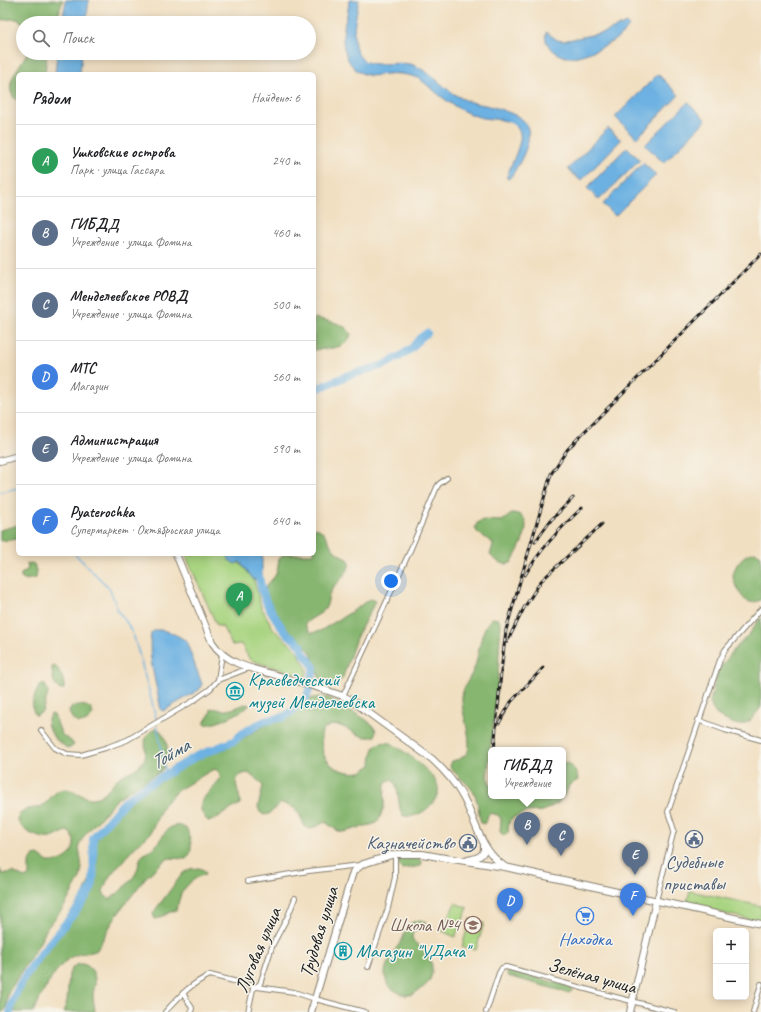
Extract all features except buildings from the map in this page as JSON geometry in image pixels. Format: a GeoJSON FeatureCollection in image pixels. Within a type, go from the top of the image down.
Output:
{"type":"FeatureCollection","features":[{"type":"Feature","properties":{"kind":"main road"},"geometry":{"type":"LineString","coordinates":[[0,461],[16,457]]}},
{"type":"Feature","properties":{"kind":"main road"},"geometry":{"type":"LineString","coordinates":[[177,556],[212,642],[222,654],[233,662],[249,668],[343,696],[351,700],[420,750],[443,769],[456,785],[464,798],[484,846],[492,856],[505,867]]}},
{"type":"Feature","properties":{"kind":"main road"},"geometry":{"type":"LineString","coordinates":[[466,861],[481,855],[484,852],[484,846]]}},
{"type":"Feature","properties":{"kind":"main road"},"geometry":{"type":"LineString","coordinates":[[363,864],[395,854],[422,854],[505,867],[761,924]]}},
{"type":"Feature","properties":{"kind":"main road","name":"Трудовая улица"},"geometry":{"type":"LineString","coordinates":[[311,1012],[353,872],[363,864]]}},
{"type":"Feature","properties":{"kind":"main road"},"geometry":{"type":"LineString","coordinates":[[630,1012],[656,901]]}},
{"type":"Feature","properties":{"kind":"street"},"geometry":{"type":"LineString","coordinates":[[343,696],[409,553],[437,487],[447,478]]}},
{"type":"Feature","properties":{"kind":"street"},"geometry":{"type":"LineString","coordinates":[[656,901],[674,830],[668,812],[698,720],[725,650],[761,609]]}},
{"type":"Feature","properties":{"kind":"street"},"geometry":{"type":"LineString","coordinates":[[218,680],[222,654]]}},
{"type":"Feature","properties":{"kind":"street"},"geometry":{"type":"LineString","coordinates":[[41,730],[55,748],[67,754],[81,755],[105,748],[127,740],[193,701],[210,689],[218,680],[249,668]]}},
{"type":"Feature","properties":{"kind":"street"},"geometry":{"type":"LineString","coordinates":[[698,720],[725,730],[761,740]]}},
{"type":"Feature","properties":{"kind":"street"},"geometry":{"type":"LineString","coordinates":[[368,967],[388,908],[395,877],[395,854]]}},
{"type":"Feature","properties":{"kind":"street"},"geometry":{"type":"LineString","coordinates":[[248,881],[363,864]]}},
{"type":"Feature","properties":{"kind":"street","name":"Луговая улица"},"geometry":{"type":"LineString","coordinates":[[248,1012],[254,989],[260,984],[272,944],[288,916],[295,898]]}},
{"type":"Feature","properties":{"kind":"street","name":"Зелёная улица"},"geometry":{"type":"LineString","coordinates":[[486,1012],[499,973],[503,968],[508,968],[674,1012]]}},
{"type":"Feature","properties":{"kind":"street"},"geometry":{"type":"LineString","coordinates":[[165,1012],[196,982],[210,975],[257,987],[294,992],[365,1012]]}},
{"type":"Feature","properties":{"kind":"street"},"geometry":{"type":"LineString","coordinates":[[753,1012],[761,984]]}},
{"type":"Feature","properties":{"kind":"street"},"geometry":{"type":"LineString","coordinates":[[183,993],[192,1008],[191,1012]]}},
{"type":"Feature","properties":{"kind":"green space"},"geometry":{"type":"Polygon","coordinates":[[[0,0],[63,0],[57,16],[16,16],[16,19],[0,21],[0,0]]]}},
{"type":"Feature","properties":{"kind":"green space"},"geometry":{"type":"Polygon","coordinates":[[[23,60],[46,60],[45,72],[16,72],[16,100],[11,90],[11,84],[16,71],[23,60]]]}},
{"type":"Feature","properties":{"kind":"green space"},"geometry":{"type":"Polygon","coordinates":[[[316,318],[340,324],[351,334],[346,343],[341,346],[316,350],[316,318]]]}},
{"type":"Feature","properties":{"kind":"green space"},"geometry":{"type":"Polygon","coordinates":[[[513,513],[521,515],[525,520],[526,526],[522,542],[511,563],[508,564],[497,561],[490,555],[493,543],[477,532],[475,527],[478,522],[483,520],[502,521],[513,513]]]}},
{"type":"Feature","properties":{"kind":"green space"},"geometry":{"type":"Polygon","coordinates":[[[16,526],[16,539],[0,541],[0,530],[16,526]]]}},
{"type":"Feature","properties":{"kind":"green space"},"geometry":{"type":"Polygon","coordinates":[[[316,528],[322,531],[332,548],[338,554],[349,560],[348,568],[331,591],[325,609],[305,624],[311,633],[320,631],[356,609],[369,599],[374,600],[375,602],[356,638],[343,677],[338,683],[327,685],[322,681],[312,655],[301,641],[287,629],[269,604],[265,591],[276,574],[279,559],[283,556],[316,556],[316,528]]]}},
{"type":"Feature","properties":{"kind":"green space"},"geometry":{"type":"Polygon","coordinates":[[[755,552],[761,556],[761,600],[750,602],[745,600],[741,594],[735,584],[733,576],[735,568],[740,560],[743,557],[755,552]]]}},
{"type":"Feature","properties":{"kind":"green space"},"geometry":{"type":"Polygon","coordinates":[[[186,556],[230,556],[244,567],[254,580],[261,607],[274,630],[296,649],[307,669],[306,677],[250,660],[241,644],[232,645],[222,626],[217,626],[186,556]]]}},
{"type":"Feature","properties":{"kind":"green space"},"geometry":{"type":"Polygon","coordinates":[[[27,564],[34,564],[37,576],[36,578],[24,580],[21,578],[21,574],[28,569],[27,564]]]}},
{"type":"Feature","properties":{"kind":"green space"},"geometry":{"type":"Polygon","coordinates":[[[761,617],[761,707],[750,721],[740,725],[735,724],[716,714],[710,702],[718,671],[733,651],[750,633],[761,617]]]}},
{"type":"Feature","properties":{"kind":"green space"},"geometry":{"type":"Polygon","coordinates":[[[492,618],[498,619],[501,623],[498,683],[491,747],[488,747],[488,799],[561,799],[558,803],[543,811],[527,812],[512,818],[509,823],[508,833],[506,835],[503,835],[500,832],[501,819],[498,815],[490,813],[484,824],[481,823],[477,802],[473,791],[450,766],[452,761],[460,759],[468,752],[469,739],[462,706],[462,696],[464,688],[476,663],[482,635],[492,618]]]}},
{"type":"Feature","properties":{"kind":"green space"},"geometry":{"type":"Polygon","coordinates":[[[55,666],[62,676],[64,689],[60,690],[54,682],[52,667],[55,666]]]}},
{"type":"Feature","properties":{"kind":"green space"},"geometry":{"type":"Polygon","coordinates":[[[44,684],[48,694],[42,712],[35,715],[33,711],[33,699],[40,685],[44,684]]]}},
{"type":"Feature","properties":{"kind":"green space"},"geometry":{"type":"Polygon","coordinates":[[[319,697],[329,698],[365,719],[374,726],[376,731],[375,736],[368,737],[362,736],[337,725],[324,729],[321,736],[322,748],[324,755],[330,763],[338,769],[361,772],[371,765],[373,751],[377,745],[385,742],[391,743],[418,763],[432,776],[438,787],[438,793],[432,804],[414,816],[402,815],[399,806],[397,787],[393,780],[388,780],[385,785],[384,807],[378,822],[343,832],[338,831],[325,822],[311,829],[305,827],[294,808],[286,804],[281,803],[269,814],[264,815],[260,812],[258,807],[263,786],[248,773],[238,777],[236,785],[240,804],[213,820],[208,821],[203,814],[201,803],[221,777],[219,772],[215,769],[210,771],[178,790],[163,805],[150,834],[134,848],[107,881],[103,891],[105,896],[110,899],[128,884],[137,871],[141,857],[154,848],[167,830],[171,827],[181,826],[187,829],[191,848],[189,856],[186,859],[170,858],[165,860],[146,877],[114,919],[97,950],[69,958],[56,971],[33,1012],[14,1012],[18,987],[36,956],[83,896],[97,863],[94,847],[98,837],[126,803],[186,763],[206,753],[224,749],[267,724],[283,720],[293,714],[308,699],[319,697]]]}},
{"type":"Feature","properties":{"kind":"green space"},"geometry":{"type":"Polygon","coordinates":[[[245,704],[250,705],[234,715],[220,721],[204,724],[211,709],[227,710],[245,704]]]}},
{"type":"Feature","properties":{"kind":"green space"},"geometry":{"type":"Polygon","coordinates":[[[78,705],[86,706],[91,709],[93,714],[86,721],[79,723],[73,719],[69,711],[72,707],[78,705]]]}},
{"type":"Feature","properties":{"kind":"green space"},"geometry":{"type":"Polygon","coordinates":[[[51,714],[54,715],[62,735],[74,745],[70,748],[67,748],[54,738],[47,724],[51,714]]]}},
{"type":"Feature","properties":{"kind":"green space"},"geometry":{"type":"Polygon","coordinates":[[[157,728],[161,732],[166,742],[167,754],[164,766],[161,771],[119,797],[84,836],[79,846],[82,868],[80,878],[64,907],[47,928],[40,942],[8,993],[6,1008],[3,1012],[0,1012],[0,869],[2,874],[13,872],[24,878],[29,876],[29,863],[33,856],[38,855],[48,862],[58,861],[66,858],[74,846],[73,838],[67,831],[54,837],[46,838],[36,836],[26,831],[19,824],[18,820],[21,812],[27,809],[42,806],[62,789],[70,790],[88,798],[98,797],[103,794],[118,778],[141,764],[145,755],[145,740],[150,732],[157,728]]]}},
{"type":"Feature","properties":{"kind":"green space"},"geometry":{"type":"Polygon","coordinates":[[[566,763],[574,768],[578,780],[569,785],[566,793],[566,763]]]}},
{"type":"Feature","properties":{"kind":"green space"},"geometry":{"type":"Polygon","coordinates":[[[412,857],[421,860],[421,866],[402,869],[398,864],[399,859],[412,857]]]}},
{"type":"Feature","properties":{"kind":"green space"},"geometry":{"type":"Polygon","coordinates":[[[199,868],[204,870],[206,874],[195,879],[186,887],[181,894],[176,910],[155,919],[153,914],[156,909],[183,873],[190,869],[199,868]]]}},
{"type":"Feature","properties":{"kind":"green space"},"geometry":{"type":"Polygon","coordinates":[[[690,891],[761,906],[761,922],[686,905],[690,891]]]}},
{"type":"Feature","properties":{"kind":"green space"},"geometry":{"type":"Polygon","coordinates":[[[455,903],[468,908],[455,937],[442,931],[455,903]]]}},
{"type":"Feature","properties":{"kind":"green space"},"geometry":{"type":"Polygon","coordinates":[[[470,919],[484,923],[476,950],[462,947],[470,919]]]}},
{"type":"Feature","properties":{"kind":"green space"},"geometry":{"type":"Polygon","coordinates":[[[420,920],[425,922],[426,927],[413,932],[412,937],[429,957],[432,967],[431,976],[427,984],[415,993],[404,995],[390,987],[386,981],[386,968],[402,939],[407,926],[420,920]]]}},
{"type":"Feature","properties":{"kind":"green space"},"geometry":{"type":"Polygon","coordinates":[[[79,964],[86,965],[93,972],[95,979],[93,996],[95,1012],[63,1012],[67,1002],[69,974],[73,967],[79,964]]]}},
{"type":"Feature","properties":{"kind":"green space"},"geometry":{"type":"Polygon","coordinates":[[[508,970],[569,986],[573,990],[569,993],[508,976],[506,974],[508,970]]]}},
{"type":"Feature","properties":{"kind":"water"},"geometry":{"type":"Polygon","coordinates":[[[66,0],[89,0],[87,16],[63,16],[66,0]]]}},
{"type":"Feature","properties":{"kind":"water"},"geometry":{"type":"Polygon","coordinates":[[[349,0],[359,0],[354,39],[358,53],[366,62],[378,64],[400,63],[413,65],[426,72],[456,96],[470,102],[504,111],[523,120],[527,126],[529,134],[528,142],[526,150],[518,166],[510,178],[507,179],[507,176],[520,142],[520,133],[513,124],[502,120],[479,117],[463,111],[416,77],[395,74],[370,76],[356,70],[352,66],[346,55],[343,43],[344,27],[349,0]]]}},
{"type":"Feature","properties":{"kind":"water"},"geometry":{"type":"Polygon","coordinates":[[[627,23],[629,25],[626,31],[611,42],[593,51],[575,57],[562,56],[554,51],[548,45],[545,35],[546,32],[557,40],[563,41],[606,32],[627,23]]]}},
{"type":"Feature","properties":{"kind":"water"},"geometry":{"type":"Polygon","coordinates":[[[56,60],[81,60],[80,72],[55,72],[56,60]]]}},
{"type":"Feature","properties":{"kind":"water"},"geometry":{"type":"Polygon","coordinates":[[[658,74],[679,95],[637,138],[615,117],[658,74]]]}},
{"type":"Feature","properties":{"kind":"water"},"geometry":{"type":"Polygon","coordinates":[[[688,102],[706,120],[664,163],[645,145],[688,102]]]}},
{"type":"Feature","properties":{"kind":"water"},"geometry":{"type":"Polygon","coordinates":[[[608,128],[621,140],[581,181],[568,169],[608,128]]]}},
{"type":"Feature","properties":{"kind":"water"},"geometry":{"type":"Polygon","coordinates":[[[627,147],[640,160],[599,200],[587,188],[627,147]]]}},
{"type":"Feature","properties":{"kind":"water"},"geometry":{"type":"Polygon","coordinates":[[[643,163],[656,175],[615,216],[603,204],[643,163]]]}},
{"type":"Feature","properties":{"kind":"water"},"geometry":{"type":"Polygon","coordinates":[[[228,556],[262,556],[262,578],[254,580],[240,562],[235,564],[229,560],[228,556]]]}},
{"type":"Feature","properties":{"kind":"water"},"geometry":{"type":"Polygon","coordinates":[[[155,630],[163,630],[186,641],[202,684],[199,690],[163,711],[161,710],[150,652],[151,633],[155,630]]]}},
{"type":"Feature","properties":{"kind":"waterway"},"geometry":{"type":"LineString","coordinates":[[316,389],[349,375],[384,365],[412,348],[420,338],[427,333]]}},
{"type":"Feature","properties":{"kind":"waterway"},"geometry":{"type":"LineString","coordinates":[[0,492],[16,488]]}},
{"type":"Feature","properties":{"kind":"waterway"},"geometry":{"type":"LineString","coordinates":[[77,556],[110,589],[118,611],[127,623],[134,637],[156,718]]}},
{"type":"Feature","properties":{"kind":"waterway","name":"Тойма"},"geometry":{"type":"LineString","coordinates":[[10,1012],[13,1000],[34,962],[90,891],[93,883],[93,838],[126,800],[146,786],[195,757],[234,741],[242,734],[265,721],[284,717],[306,698],[314,667],[303,652],[301,645],[284,631],[267,604],[262,591],[254,556]]}},
{"type":"Feature","properties":{"kind":"waterway"},"geometry":{"type":"LineString","coordinates":[[157,726],[166,774]]}},
{"type":"Feature","properties":{"kind":"railway"},"geometry":{"type":"LineString","coordinates":[[494,747],[506,630],[551,474],[567,450],[579,437],[761,254]]}},
{"type":"Feature","properties":{"kind":"railway"},"geometry":{"type":"LineString","coordinates":[[535,542],[551,520],[573,498]]}},
{"type":"Feature","properties":{"kind":"railway"},"geometry":{"type":"LineString","coordinates":[[525,575],[551,540],[582,508]]}},
{"type":"Feature","properties":{"kind":"railway"},"geometry":{"type":"LineString","coordinates":[[507,642],[524,608],[541,581],[602,524]]}},
{"type":"Feature","properties":{"kind":"railway"},"geometry":{"type":"LineString","coordinates":[[499,723],[511,702],[543,668]]}},
{"type":"Feature","properties":{"kind":"place","name":"Ушковские острова"},"geometry":{"type":"Point","coordinates":[239,616]}},
{"type":"Feature","properties":{"kind":"place","name":"Краеведческий музей Менделеевска"},"geometry":{"type":"Point","coordinates":[235,691]}},
{"type":"Feature","properties":{"kind":"place","name":"Судебные приставы"},"geometry":{"type":"Point","coordinates":[694,839]}},
{"type":"Feature","properties":{"kind":"place","name":"Казначейство"},"geometry":{"type":"Point","coordinates":[468,843]}},
{"type":"Feature","properties":{"kind":"place","name":"ГИБДД"},"geometry":{"type":"Point","coordinates":[527,845]}},
{"type":"Feature","properties":{"kind":"place","name":"Менделеевское РОВД"},"geometry":{"type":"Point","coordinates":[561,856]}},
{"type":"Feature","properties":{"kind":"place","name":"Администрация"},"geometry":{"type":"Point","coordinates":[635,875]}},
{"type":"Feature","properties":{"kind":"place","name":"Находка"},"geometry":{"type":"Point","coordinates":[585,916]}},
{"type":"Feature","properties":{"kind":"place","name":"Pyaterochka"},"geometry":{"type":"Point","coordinates":[633,916]}},
{"type":"Feature","properties":{"kind":"place","name":"МТС"},"geometry":{"type":"Point","coordinates":[510,921]}},
{"type":"Feature","properties":{"kind":"place","name":"Школа №4"},"geometry":{"type":"Point","coordinates":[473,925]}},
{"type":"Feature","properties":{"kind":"place","name":"Магазин \"УДача\""},"geometry":{"type":"Point","coordinates":[343,951]}}]}
